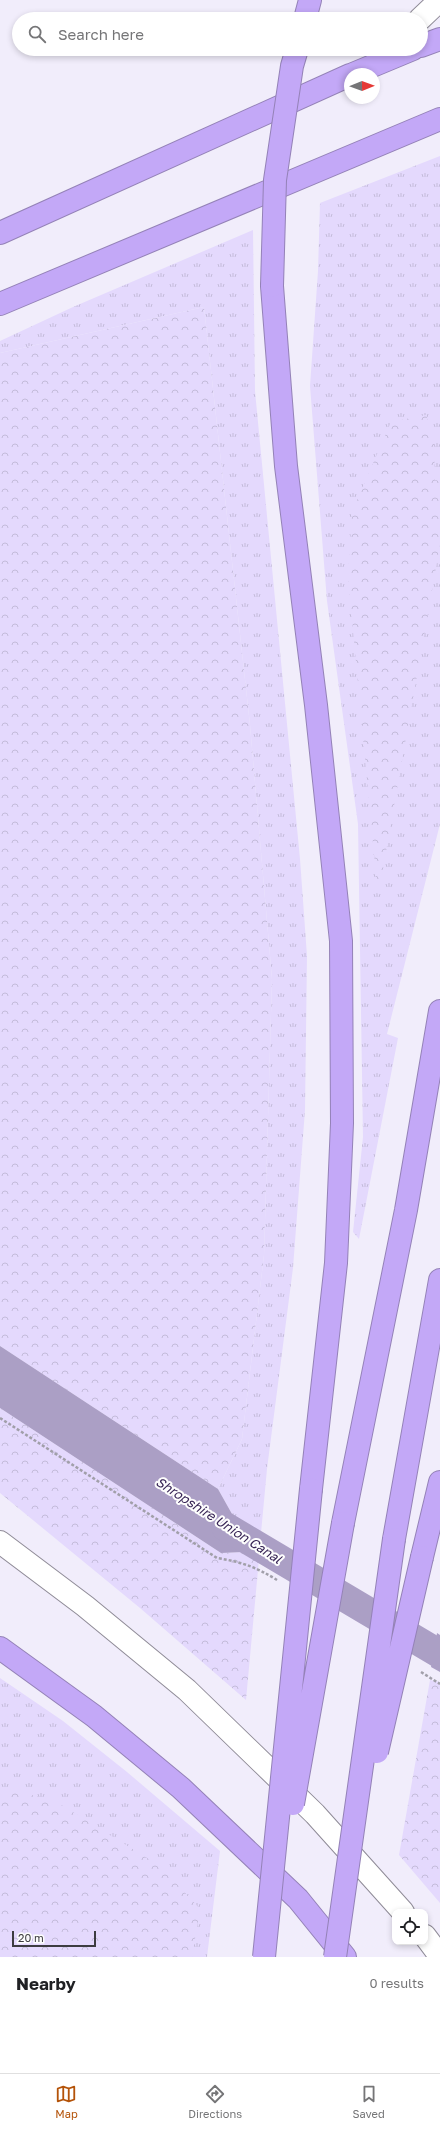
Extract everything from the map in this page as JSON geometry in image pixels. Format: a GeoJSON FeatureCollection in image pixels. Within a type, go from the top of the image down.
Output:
{"type":"FeatureCollection","features":[{"type":"Feature","properties":{"kind":"highway"},"geometry":{"type":"LineString","coordinates":[[307,12],[310,0]]}},
{"type":"Feature","properties":{"kind":"highway"},"geometry":{"type":"LineString","coordinates":[[428,43],[440,39]]}},
{"type":"Feature","properties":{"kind":"highway"},"geometry":{"type":"LineString","coordinates":[[265,1957],[311,1488],[336,1263],[342,1123],[341,940],[316,705],[286,466],[272,286],[275,180],[292,66],[295,56]]}},
{"type":"Feature","properties":{"kind":"highway"},"geometry":{"type":"LineString","coordinates":[[364,68],[386,56]]}},
{"type":"Feature","properties":{"kind":"highway"},"geometry":{"type":"LineString","coordinates":[[0,233],[344,78]]}},
{"type":"Feature","properties":{"kind":"highway"},"geometry":{"type":"LineString","coordinates":[[0,304],[440,119]]}},
{"type":"Feature","properties":{"kind":"highway"},"geometry":{"type":"LineString","coordinates":[[265,1957],[343,1522],[406,1210],[440,1011]]}},
{"type":"Feature","properties":{"kind":"highway"},"geometry":{"type":"LineString","coordinates":[[335,1957],[394,1539],[440,1280]]}},
{"type":"Feature","properties":{"kind":"highway"},"geometry":{"type":"LineString","coordinates":[[346,1887],[440,1482]]}},
{"type":"Feature","properties":{"kind":"highway"},"geometry":{"type":"LineString","coordinates":[[0,1648],[94,1716],[181,1788],[298,1899],[344,1957]]}},
{"type":"Feature","properties":{"kind":"street"},"geometry":{"type":"LineString","coordinates":[[427,12],[440,0]]}},
{"type":"Feature","properties":{"kind":"street"},"geometry":{"type":"LineString","coordinates":[[0,1542],[85,1606],[187,1690],[315,1814],[400,1909]]}},
{"type":"Feature","properties":{"kind":"street"},"geometry":{"type":"LineString","coordinates":[[428,1940],[440,1956]]}},
{"type":"Feature","properties":{"kind":"path"},"geometry":{"type":"LineString","coordinates":[[0,1418],[217,1558],[243,1562],[258,1568],[278,1581]]}},
{"type":"Feature","properties":{"kind":"path"},"geometry":{"type":"LineString","coordinates":[[420,1671],[440,1684]]}},
{"type":"Feature","properties":{"kind":"green space"},"geometry":{"type":"Polygon","coordinates":[[[440,156],[440,824],[387,1034],[398,1038],[359,1239],[353,1232],[363,1137],[358,824],[327,601],[310,386],[318,271],[320,203],[440,156]]]}},
{"type":"Feature","properties":{"kind":"green space"},"geometry":{"type":"Polygon","coordinates":[[[253,230],[255,391],[300,859],[307,956],[305,1110],[293,1268],[267,1469],[261,1533],[232,1514],[218,1489],[242,1439],[264,1255],[272,979],[250,725],[204,307],[0,353],[0,341],[73,307],[253,230]]]}},
{"type":"Feature","properties":{"kind":"green space"},"geometry":{"type":"Polygon","coordinates":[[[204,307],[250,725],[272,979],[264,1255],[242,1439],[218,1489],[0,1346],[0,353],[204,307]]]}},
{"type":"Feature","properties":{"kind":"green space"},"geometry":{"type":"Polygon","coordinates":[[[426,415],[434,441],[435,480],[440,481],[440,545],[378,897],[348,577],[352,512],[391,422],[426,415]]]}},
{"type":"Feature","properties":{"kind":"green space"},"geometry":{"type":"Polygon","coordinates":[[[0,1408],[221,1553],[243,1552],[259,1559],[246,1700],[140,1608],[0,1493],[0,1408]]]}},
{"type":"Feature","properties":{"kind":"green space"},"geometry":{"type":"Polygon","coordinates":[[[0,1678],[63,1721],[127,1772],[220,1851],[207,1957],[0,1957],[0,1678]]]}},
{"type":"Feature","properties":{"kind":"green space"},"geometry":{"type":"Polygon","coordinates":[[[430,1680],[440,1682],[440,1903],[399,1855],[430,1680]]]}},
{"type":"Feature","properties":{"kind":"green space"},"geometry":{"type":"Polygon","coordinates":[[[20,1792],[55,1801],[160,1866],[200,1909],[192,1957],[0,1957],[0,1796],[20,1792]]]}},
{"type":"Feature","properties":{"kind":"water"},"geometry":{"type":"Polygon","coordinates":[[[0,1346],[218,1489],[232,1514],[261,1533],[259,1559],[243,1552],[221,1553],[0,1408],[0,1346]]]}},
{"type":"Feature","properties":{"kind":"water"},"geometry":{"type":"Polygon","coordinates":[[[437,1633],[440,1635],[440,1672],[431,1667],[437,1633]]]}},
{"type":"Feature","properties":{"kind":"waterway","name":"Shropshire Union Canal"},"geometry":{"type":"LineString","coordinates":[[226,1527],[440,1654]]}}]}
